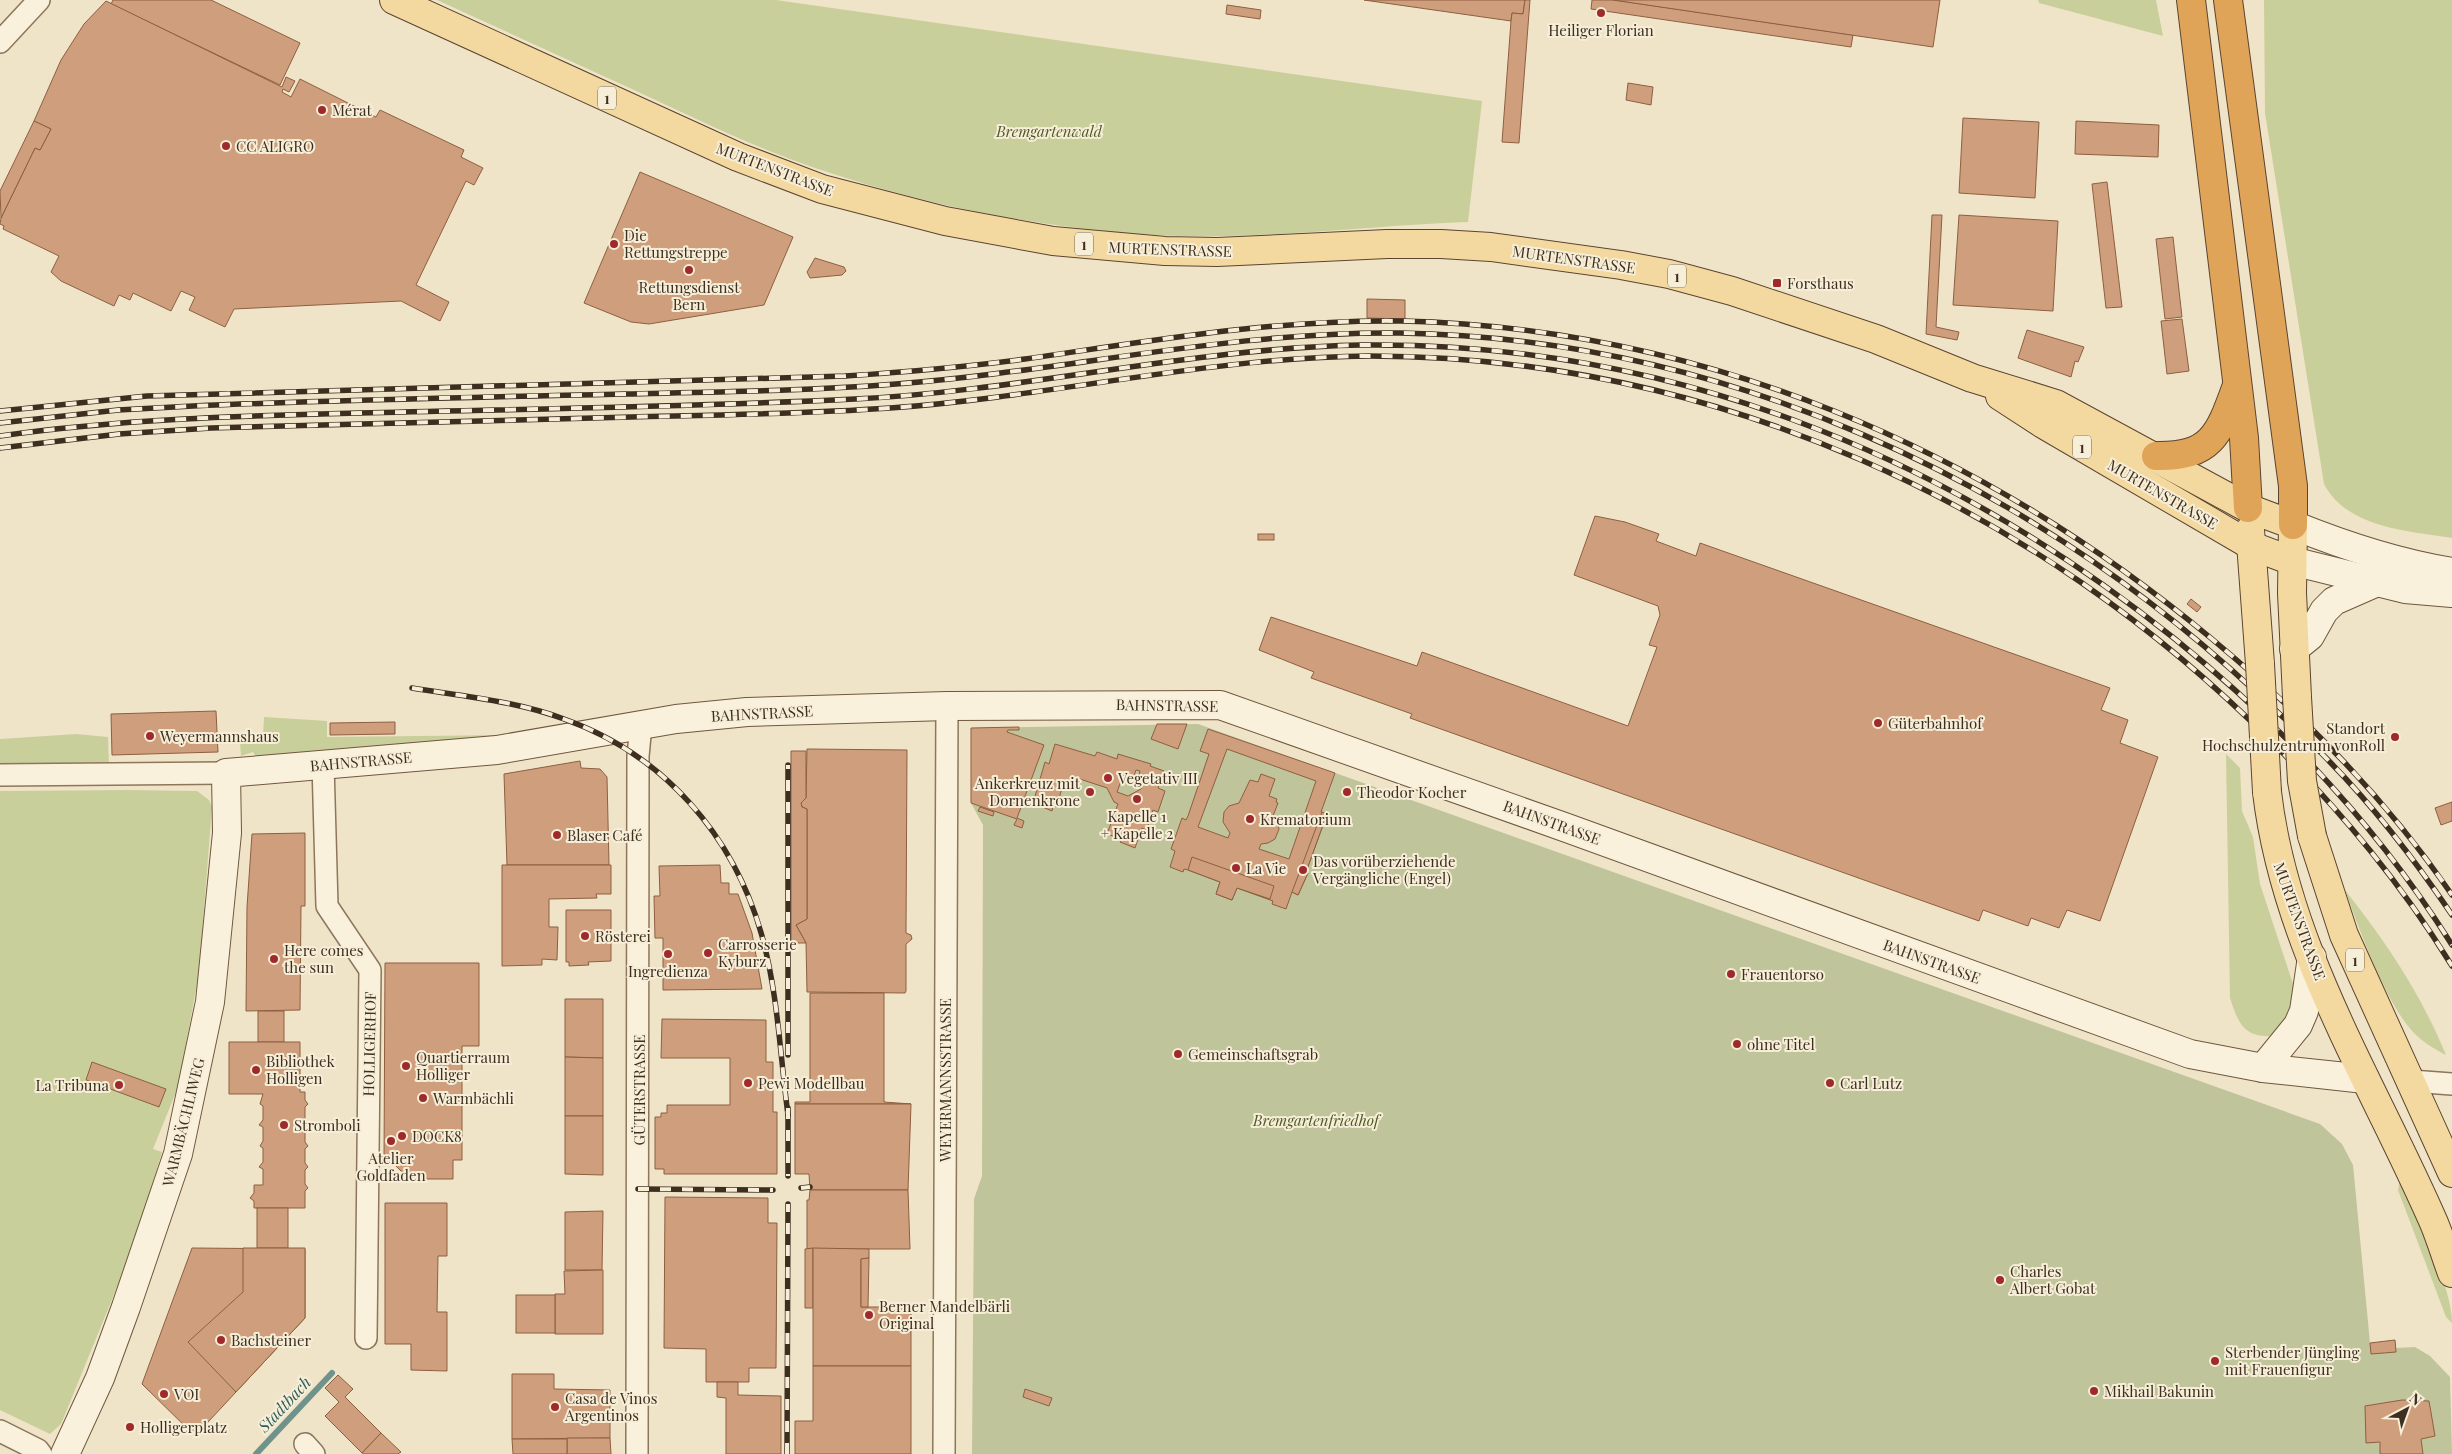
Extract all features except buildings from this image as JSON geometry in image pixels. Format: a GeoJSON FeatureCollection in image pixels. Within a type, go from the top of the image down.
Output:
{"type":"FeatureCollection","features":[{"type":"Feature","properties":{"kind":"highway"},"geometry":{"type":"LineString","coordinates":[[2191,0],[2244,438],[2248,508]]}},
{"type":"Feature","properties":{"kind":"highway"},"geometry":{"type":"LineString","coordinates":[[2228,0],[2293,486],[2293,526]]}},
{"type":"Feature","properties":{"kind":"highway"},"geometry":{"type":"LineString","coordinates":[[2156,456],[2183,455],[2206,445],[2224,423],[2238,385]]}},
{"type":"Feature","properties":{"kind":"main road","name":"MURTENSTRASSE"},"geometry":{"type":"LineString","coordinates":[[394,0],[738,157],[822,189],[908,212],[1026,236],[1136,249],[1217,252],[1441,244],[1491,247],[1581,258],[1669,274],[1732,291],[1876,339],[1972,378],[2056,404],[2156,456],[2248,508],[2293,526]]}},
{"type":"Feature","properties":{"kind":"main road","name":"MURTENSTRASSE"},"geometry":{"type":"LineString","coordinates":[[1972,378],[2043,424],[2252,546],[2292,561]]}},
{"type":"Feature","properties":{"kind":"main road","name":"MURTENSTRASSE"},"geometry":{"type":"LineString","coordinates":[[2248,508],[2260,664],[2267,792],[2277,856],[2290,900],[2312,958],[2365,1079],[2434,1224],[2452,1273]]}},
{"type":"Feature","properties":{"kind":"main road","name":"1"},"geometry":{"type":"LineString","coordinates":[[2293,526],[2294,649],[2302,781],[2312,836],[2344,934],[2410,1081],[2449,1157]]}},
{"type":"Feature","properties":{"kind":"main road"},"geometry":{"type":"LineString","coordinates":[[2365,1079],[2410,1081]]}},
{"type":"Feature","properties":{"kind":"street"},"geometry":{"type":"LineString","coordinates":[[1,38],[39,0]]}},
{"type":"Feature","properties":{"kind":"street"},"geometry":{"type":"LineString","coordinates":[[2293,526],[2344,546],[2383,558],[2452,572]]}},
{"type":"Feature","properties":{"kind":"street"},"geometry":{"type":"LineString","coordinates":[[2292,561],[2375,583],[2405,589],[2452,593]]}},
{"type":"Feature","properties":{"kind":"street"},"geometry":{"type":"LineString","coordinates":[[2294,649],[2310,636],[2324,611],[2334,601],[2375,583]]}},
{"type":"Feature","properties":{"kind":"street","name":"BAHNSTRASSE"},"geometry":{"type":"LineString","coordinates":[[0,775],[226,774],[497,750],[691,717],[747,712],[947,706],[1220,705],[1236,709],[2181,1051],[2263,1068],[2365,1079]]}},
{"type":"Feature","properties":{"kind":"street","name":"WEYERMANNSSTRASSE"},"geometry":{"type":"LineString","coordinates":[[944,1454],[947,706]]}},
{"type":"Feature","properties":{"kind":"street","name":"GÜTERSTRASSE"},"geometry":{"type":"LineString","coordinates":[[637,1454],[638,756],[640,725]]}},
{"type":"Feature","properties":{"kind":"street","name":"HOLLIGERHOF"},"geometry":{"type":"LineString","coordinates":[[323,764],[327,906],[370,970],[366,1338]]}},
{"type":"Feature","properties":{"kind":"street","name":"WARMBÄCHLIWEG"},"geometry":{"type":"LineString","coordinates":[[64,1454],[100,1378],[178,1154],[210,1002],[227,833],[226,774]]}},
{"type":"Feature","properties":{"kind":"street"},"geometry":{"type":"LineString","coordinates":[[2263,1068],[2298,1026],[2304,1011],[2312,958]]}},
{"type":"Feature","properties":{"kind":"street"},"geometry":{"type":"LineString","coordinates":[[2410,1081],[2452,1084]]}},
{"type":"Feature","properties":{"kind":"street"},"geometry":{"type":"LineString","coordinates":[[0,1431],[38,1450],[41,1454]]}},
{"type":"Feature","properties":{"kind":"green space","name":"Bremgartenwald"},"geometry":{"type":"Polygon","coordinates":[[[437,0],[776,0],[1482,101],[1468,222],[1304,233],[1180,236],[1097,230],[1014,219],[973,211],[892,192],[852,180],[744,141],[437,0]]]}},
{"type":"Feature","properties":{"kind":"green space"},"geometry":{"type":"Polygon","coordinates":[[[2038,0],[2156,0],[2163,36],[2039,3],[2038,0]]]}},
{"type":"Feature","properties":{"kind":"green space"},"geometry":{"type":"Polygon","coordinates":[[[2264,0],[2452,0],[2452,538],[2398,529],[2363,519],[2334,499],[2324,484],[2265,113],[2264,0]]]}},
{"type":"Feature","properties":{"kind":"green space"},"geometry":{"type":"Polygon","coordinates":[[[264,717],[327,721],[327,737],[514,735],[259,761],[253,752],[241,756],[240,742],[221,742],[220,737],[263,736],[264,717]]]}},
{"type":"Feature","properties":{"kind":"green space","name":"Bremgartenfriedhof"},"geometry":{"type":"Polygon","coordinates":[[[1198,724],[2320,1124],[2342,1144],[2353,1165],[2370,1343],[2395,1340],[2396,1348],[2415,1347],[2430,1356],[2450,1377],[2452,1454],[972,1454],[974,1199],[982,1176],[983,825],[971,803],[971,728],[1198,724]]]}},
{"type":"Feature","properties":{"kind":"green space"},"geometry":{"type":"Polygon","coordinates":[[[76,734],[108,737],[109,765],[0,773],[0,739],[76,734]]]}},
{"type":"Feature","properties":{"kind":"green space"},"geometry":{"type":"Polygon","coordinates":[[[2226,754],[2240,768],[2242,811],[2253,837],[2260,884],[2294,987],[2294,1007],[2273,1036],[2255,1034],[2244,1027],[2239,1022],[2230,998],[2226,754]]]}},
{"type":"Feature","properties":{"kind":"green space"},"geometry":{"type":"Polygon","coordinates":[[[0,791],[197,791],[209,800],[212,807],[199,973],[178,1087],[153,1149],[162,1152],[133,1248],[61,1424],[50,1434],[0,1410],[0,791]]]}},
{"type":"Feature","properties":{"kind":"green space"},"geometry":{"type":"Polygon","coordinates":[[[2345,890],[2375,929],[2402,969],[2446,1055],[2414,1033],[2393,1004],[2374,965],[2345,890]]]}},
{"type":"Feature","properties":{"kind":"green space"},"geometry":{"type":"Polygon","coordinates":[[[2400,1178],[2440,1270],[2452,1323],[2446,1317],[2398,1190],[2400,1178]]]}},
{"type":"Feature","properties":{"kind":"waterway","name":"Stadtbach"},"geometry":{"type":"LineString","coordinates":[[256,1454],[332,1373]]}},
{"type":"Feature","properties":{"kind":"railway"},"geometry":{"type":"LineString","coordinates":[[0,411],[147,396],[845,376],[1002,362],[1213,332],[1355,321],[1402,321],[1514,329],[1624,347],[1730,374],[1834,411],[1934,456],[2031,510],[2124,571],[2212,639],[2310,728],[2371,791],[2399,824],[2452,895]]}},
{"type":"Feature","properties":{"kind":"railway"},"geometry":{"type":"LineString","coordinates":[[0,423],[118,410],[193,406],[760,391],[896,384],[959,378],[1210,345],[1336,334],[1400,333],[1519,341],[1636,361],[1750,392],[1861,434],[1968,485],[2070,546],[2167,616],[2257,693],[2311,743],[2378,816],[2424,874],[2452,915]]}},
{"type":"Feature","properties":{"kind":"railway"},"geometry":{"type":"LineString","coordinates":[[0,436],[135,422],[225,417],[670,406],[919,395],[1171,361],[1297,348],[1361,345],[1473,349],[1583,363],[1690,387],[1794,420],[1894,462],[1991,513],[2085,572],[2175,639],[2215,672],[2291,743],[2326,780],[2393,860],[2452,945]]}},
{"type":"Feature","properties":{"kind":"railway"},"geometry":{"type":"LineString","coordinates":[[0,448],[119,434],[211,428],[761,414],[890,408],[950,403],[1189,370],[1309,358],[1369,356],[1496,363],[1621,383],[1743,415],[1861,460],[1973,516],[2081,582],[2181,659],[2275,745],[2370,850],[2412,906],[2452,966]]}},
{"type":"Feature","properties":{"kind":"railway"},"geometry":{"type":"LineString","coordinates":[[412,688],[508,703],[564,719],[600,734],[633,753],[663,776],[690,803],[713,832],[733,864],[750,899],[762,936],[772,980],[788,1115]]}},
{"type":"Feature","properties":{"kind":"railway"},"geometry":{"type":"LineString","coordinates":[[788,765],[788,1055]]}},
{"type":"Feature","properties":{"kind":"railway"},"geometry":{"type":"LineString","coordinates":[[788,1108],[788,1176]]}},
{"type":"Feature","properties":{"kind":"railway"},"geometry":{"type":"LineString","coordinates":[[801,1188],[810,1187]]}},
{"type":"Feature","properties":{"kind":"railway"},"geometry":{"type":"LineString","coordinates":[[638,1189],[773,1190]]}},
{"type":"Feature","properties":{"kind":"railway"},"geometry":{"type":"LineString","coordinates":[[787,1454],[788,1204]]}},
{"type":"Feature","properties":{"kind":"place","name":"Heiliger Florian"},"geometry":{"type":"Point","coordinates":[1601,13]}},
{"type":"Feature","properties":{"kind":"place","name":"Mérat"},"geometry":{"type":"Point","coordinates":[322,110]}},
{"type":"Feature","properties":{"kind":"place","name":"CC ALIGRO"},"geometry":{"type":"Point","coordinates":[226,146]}},
{"type":"Feature","properties":{"kind":"place","name":"Die Rettungstreppe"},"geometry":{"type":"Point","coordinates":[614,244]}},
{"type":"Feature","properties":{"kind":"place","name":"Rettungsdienst Bern"},"geometry":{"type":"Point","coordinates":[689,270]}},
{"type":"Feature","properties":{"kind":"place","name":"Forsthaus"},"geometry":{"type":"Point","coordinates":[1777,283]}},
{"type":"Feature","properties":{"kind":"place","name":"Güterbahnhof"},"geometry":{"type":"Point","coordinates":[1878,723]}},
{"type":"Feature","properties":{"kind":"place","name":"Weyermannshaus"},"geometry":{"type":"Point","coordinates":[150,736]}},
{"type":"Feature","properties":{"kind":"place","name":"Standort Hochschulzentrum vonRoll"},"geometry":{"type":"Point","coordinates":[2395,737]}},
{"type":"Feature","properties":{"kind":"place","name":"Vegetativ III"},"geometry":{"type":"Point","coordinates":[1108,778]}},
{"type":"Feature","properties":{"kind":"place","name":"Ankerkreuz mit Dornenkrone"},"geometry":{"type":"Point","coordinates":[1090,792]}},
{"type":"Feature","properties":{"kind":"place","name":"Theodor Kocher"},"geometry":{"type":"Point","coordinates":[1347,792]}},
{"type":"Feature","properties":{"kind":"place","name":"Kapelle 1 + Kapelle 2"},"geometry":{"type":"Point","coordinates":[1137,799]}},
{"type":"Feature","properties":{"kind":"place","name":"Krematorium"},"geometry":{"type":"Point","coordinates":[1250,819]}},
{"type":"Feature","properties":{"kind":"place","name":"Blaser Café"},"geometry":{"type":"Point","coordinates":[557,835]}},
{"type":"Feature","properties":{"kind":"place","name":"La Vie"},"geometry":{"type":"Point","coordinates":[1236,868]}},
{"type":"Feature","properties":{"kind":"place","name":"Das vorüberziehende Vergängliche (Engel)"},"geometry":{"type":"Point","coordinates":[1303,870]}},
{"type":"Feature","properties":{"kind":"place","name":"Rösterei"},"geometry":{"type":"Point","coordinates":[585,936]}},
{"type":"Feature","properties":{"kind":"place","name":"Carrosserie Kyburz"},"geometry":{"type":"Point","coordinates":[708,953]}},
{"type":"Feature","properties":{"kind":"place","name":"Ingredienza"},"geometry":{"type":"Point","coordinates":[668,954]}},
{"type":"Feature","properties":{"kind":"place","name":"Here comes the sun"},"geometry":{"type":"Point","coordinates":[274,959]}},
{"type":"Feature","properties":{"kind":"place","name":"Frauentorso"},"geometry":{"type":"Point","coordinates":[1731,974]}},
{"type":"Feature","properties":{"kind":"place","name":"ohne Titel"},"geometry":{"type":"Point","coordinates":[1737,1044]}},
{"type":"Feature","properties":{"kind":"place","name":"Gemeinschaftsgrab"},"geometry":{"type":"Point","coordinates":[1178,1054]}},
{"type":"Feature","properties":{"kind":"place","name":"Quartierraum Holliger"},"geometry":{"type":"Point","coordinates":[406,1066]}},
{"type":"Feature","properties":{"kind":"place","name":"Bibliothek Holligen"},"geometry":{"type":"Point","coordinates":[256,1070]}},
{"type":"Feature","properties":{"kind":"place","name":"Pewi Modellbau"},"geometry":{"type":"Point","coordinates":[748,1083]}},
{"type":"Feature","properties":{"kind":"place","name":"Carl Lutz"},"geometry":{"type":"Point","coordinates":[1830,1083]}},
{"type":"Feature","properties":{"kind":"place","name":"La Tribuna"},"geometry":{"type":"Point","coordinates":[119,1085]}},
{"type":"Feature","properties":{"kind":"place","name":"Warmbächli"},"geometry":{"type":"Point","coordinates":[423,1098]}},
{"type":"Feature","properties":{"kind":"place","name":"Stromboli"},"geometry":{"type":"Point","coordinates":[284,1125]}},
{"type":"Feature","properties":{"kind":"place","name":"DOCK8"},"geometry":{"type":"Point","coordinates":[402,1136]}},
{"type":"Feature","properties":{"kind":"place","name":"Atelier Goldfaden"},"geometry":{"type":"Point","coordinates":[391,1141]}},
{"type":"Feature","properties":{"kind":"place","name":"Charles Albert Gobat"},"geometry":{"type":"Point","coordinates":[2000,1280]}},
{"type":"Feature","properties":{"kind":"place","name":"Berner Mandelbärli Original"},"geometry":{"type":"Point","coordinates":[869,1315]}},
{"type":"Feature","properties":{"kind":"place","name":"Bachsteiner"},"geometry":{"type":"Point","coordinates":[221,1340]}},
{"type":"Feature","properties":{"kind":"place","name":"Sterbender Jüngling mit Frauenfigur"},"geometry":{"type":"Point","coordinates":[2215,1361]}},
{"type":"Feature","properties":{"kind":"place","name":"Mikhail Bakunin"},"geometry":{"type":"Point","coordinates":[2094,1391]}},
{"type":"Feature","properties":{"kind":"place","name":"VOI"},"geometry":{"type":"Point","coordinates":[164,1394]}},
{"type":"Feature","properties":{"kind":"place","name":"Casa de Vinos Argentinos"},"geometry":{"type":"Point","coordinates":[555,1407]}},
{"type":"Feature","properties":{"kind":"place","name":"Holligerplatz"},"geometry":{"type":"Point","coordinates":[130,1427]}}]}
